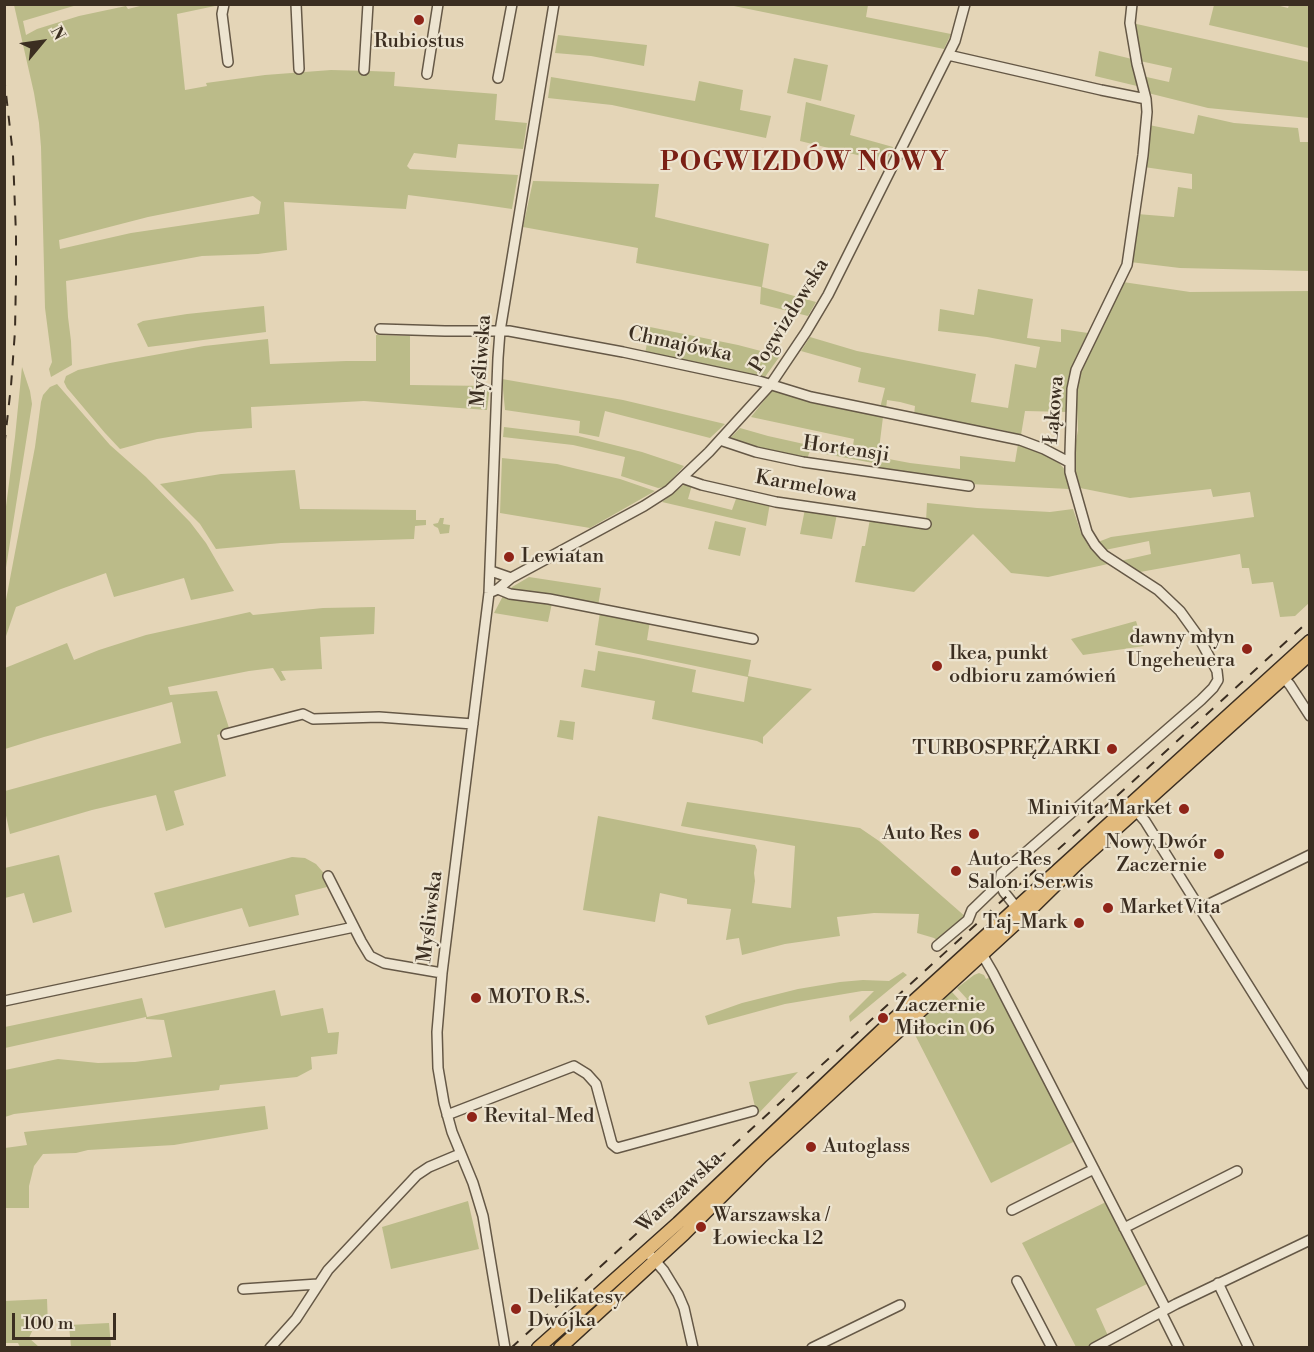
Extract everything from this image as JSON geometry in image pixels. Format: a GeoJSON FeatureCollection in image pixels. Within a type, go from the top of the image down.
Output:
{"type":"FeatureCollection","features":[{"type":"Feature","properties":{"kind":"main road"},"geometry":{"type":"LineString","coordinates":[[979,950],[1016,907],[1133,808],[1240,711],[1310,641]]}},
{"type":"Feature","properties":{"kind":"main road"},"geometry":{"type":"LineString","coordinates":[[1240,711],[1284,678],[1310,654]]}},
{"type":"Feature","properties":{"kind":"main road"},"geometry":{"type":"LineString","coordinates":[[979,950],[1078,863],[1133,808]]}},
{"type":"Feature","properties":{"kind":"main road","name":"Warszawska"},"geometry":{"type":"LineString","coordinates":[[538,1347],[650,1256],[684,1234],[847,1072],[979,950]]}},
{"type":"Feature","properties":{"kind":"main road","name":"Warszawska"},"geometry":{"type":"LineString","coordinates":[[560,1347],[650,1256]]}},
{"type":"Feature","properties":{"kind":"street"},"geometry":{"type":"LineString","coordinates":[[224,4],[222,14],[228,62]]}},
{"type":"Feature","properties":{"kind":"street"},"geometry":{"type":"LineString","coordinates":[[296,4],[298,69]]}},
{"type":"Feature","properties":{"kind":"street"},"geometry":{"type":"LineString","coordinates":[[364,70],[368,4]]}},
{"type":"Feature","properties":{"kind":"street"},"geometry":{"type":"LineString","coordinates":[[427,74],[438,4]]}},
{"type":"Feature","properties":{"kind":"street"},"geometry":{"type":"LineString","coordinates":[[498,78],[512,4]]}},
{"type":"Feature","properties":{"kind":"street","name":"Myśliwska"},"geometry":{"type":"LineString","coordinates":[[506,1347],[483,1216],[447,1115],[440,1084],[437,1032],[442,973],[473,724],[493,591],[490,571],[500,331],[554,4]]}},
{"type":"Feature","properties":{"kind":"street","name":"Pogwizdowska"},"geometry":{"type":"LineString","coordinates":[[493,591],[511,578],[653,501],[682,478],[771,384],[828,295],[948,55],[958,31],[965,4]]}},
{"type":"Feature","properties":{"kind":"street","name":"Łąkowa"},"geometry":{"type":"LineString","coordinates":[[1000,883],[1001,874],[1201,699],[1218,681],[1217,672],[1198,636],[1180,610],[1158,590],[1104,555],[1095,545],[1087,532],[1070,472],[1072,389],[1076,370],[1127,265],[1143,155],[1147,112],[1130,23],[1132,4]]}},
{"type":"Feature","properties":{"kind":"street"},"geometry":{"type":"LineString","coordinates":[[948,55],[1146,99]]}},
{"type":"Feature","properties":{"kind":"street","name":"Chmajówka"},"geometry":{"type":"LineString","coordinates":[[380,329],[509,331],[623,352],[771,384],[811,397],[1020,440],[1070,462]]}},
{"type":"Feature","properties":{"kind":"street","name":"Hortensji"},"geometry":{"type":"LineString","coordinates":[[720,440],[756,452],[803,462],[969,486]]}},
{"type":"Feature","properties":{"kind":"street","name":"Karmelowa"},"geometry":{"type":"LineString","coordinates":[[682,478],[711,488],[776,502],[926,524]]}},
{"type":"Feature","properties":{"kind":"street"},"geometry":{"type":"LineString","coordinates":[[490,571],[511,578]]}},
{"type":"Feature","properties":{"kind":"street"},"geometry":{"type":"LineString","coordinates":[[493,591],[549,599],[753,639]]}},
{"type":"Feature","properties":{"kind":"street"},"geometry":{"type":"LineString","coordinates":[[1284,678],[1310,716]]}},
{"type":"Feature","properties":{"kind":"street"},"geometry":{"type":"LineString","coordinates":[[226,734],[303,714],[313,719],[379,717],[473,724]]}},
{"type":"Feature","properties":{"kind":"street"},"geometry":{"type":"LineString","coordinates":[[1133,808],[1147,825],[1310,1084]]}},
{"type":"Feature","properties":{"kind":"street"},"geometry":{"type":"LineString","coordinates":[[1199,909],[1310,855]]}},
{"type":"Feature","properties":{"kind":"street"},"geometry":{"type":"LineString","coordinates":[[328,876],[370,956],[384,963],[442,973]]}},
{"type":"Feature","properties":{"kind":"street"},"geometry":{"type":"LineString","coordinates":[[938,946],[968,920],[972,910],[1000,883],[1016,907]]}},
{"type":"Feature","properties":{"kind":"street"},"geometry":{"type":"LineString","coordinates":[[4,1001],[354,927]]}},
{"type":"Feature","properties":{"kind":"street"},"geometry":{"type":"LineString","coordinates":[[979,950],[1124,1228],[1179,1347]]}},
{"type":"Feature","properties":{"kind":"street"},"geometry":{"type":"LineString","coordinates":[[447,1115],[574,1066],[587,1074],[596,1084],[612,1144],[617,1148],[753,1111]]}},
{"type":"Feature","properties":{"kind":"street"},"geometry":{"type":"LineString","coordinates":[[270,1347],[296,1319],[328,1270],[417,1175],[429,1167],[460,1154]]}},
{"type":"Feature","properties":{"kind":"street"},"geometry":{"type":"LineString","coordinates":[[1012,1210],[1094,1169]]}},
{"type":"Feature","properties":{"kind":"street"},"geometry":{"type":"LineString","coordinates":[[1124,1228],[1237,1171]]}},
{"type":"Feature","properties":{"kind":"street"},"geometry":{"type":"LineString","coordinates":[[1094,1347],[1218,1283],[1310,1240]]}},
{"type":"Feature","properties":{"kind":"street"},"geometry":{"type":"LineString","coordinates":[[650,1256],[664,1271],[678,1294],[684,1308],[693,1347]]}},
{"type":"Feature","properties":{"kind":"street"},"geometry":{"type":"LineString","coordinates":[[1017,1281],[1052,1347]]}},
{"type":"Feature","properties":{"kind":"street"},"geometry":{"type":"LineString","coordinates":[[1218,1283],[1249,1347]]}},
{"type":"Feature","properties":{"kind":"street"},"geometry":{"type":"LineString","coordinates":[[243,1289],[318,1284]]}},
{"type":"Feature","properties":{"kind":"street"},"geometry":{"type":"LineString","coordinates":[[812,1347],[900,1305]]}},
{"type":"Feature","properties":{"kind":"green space"},"geometry":{"type":"Polygon","coordinates":[[[148,4],[215,6],[177,14],[185,90],[207,86],[206,83],[265,75],[331,70],[395,72],[394,86],[497,94],[495,120],[527,123],[523,149],[458,144],[456,158],[414,153],[407,166],[410,169],[518,175],[512,209],[408,195],[406,209],[284,202],[287,250],[258,254],[202,256],[66,281],[72,365],[51,377],[49,369],[52,362],[45,308],[39,123],[14,5],[77,5],[23,21],[26,35],[37,29],[79,16],[126,6],[128,9],[148,4]],[[253,196],[148,217],[59,240],[60,249],[131,233],[259,214],[261,202],[253,196]]]}},
{"type":"Feature","properties":{"kind":"green space"},"geometry":{"type":"Polygon","coordinates":[[[1272,4],[1288,8],[1289,5],[1309,5],[1309,48],[1209,25],[1214,5],[1272,4]]]}},
{"type":"Feature","properties":{"kind":"green space"},"geometry":{"type":"Polygon","coordinates":[[[729,5],[868,5],[866,17],[951,34],[944,49],[729,5]]]}},
{"type":"Feature","properties":{"kind":"green space"},"geometry":{"type":"Polygon","coordinates":[[[1132,23],[1309,62],[1309,118],[1208,108],[1148,93],[1142,76],[1169,82],[1172,68],[1140,61],[1132,23]]]}},
{"type":"Feature","properties":{"kind":"green space"},"geometry":{"type":"Polygon","coordinates":[[[558,35],[647,45],[644,66],[591,56],[555,53],[558,35]]]}},
{"type":"Feature","properties":{"kind":"green space"},"geometry":{"type":"Polygon","coordinates":[[[1099,51],[1132,59],[1137,86],[1095,76],[1099,51]]]}},
{"type":"Feature","properties":{"kind":"green space"},"geometry":{"type":"Polygon","coordinates":[[[794,58],[828,65],[821,101],[787,93],[794,58]]]}},
{"type":"Feature","properties":{"kind":"green space"},"geometry":{"type":"Polygon","coordinates":[[[551,77],[695,101],[699,81],[743,90],[740,110],[771,116],[766,138],[612,105],[548,98],[551,77]]]}},
{"type":"Feature","properties":{"kind":"green space"},"geometry":{"type":"Polygon","coordinates":[[[806,102],[855,115],[850,135],[893,147],[886,162],[800,141],[806,102]]]}},
{"type":"Feature","properties":{"kind":"green space"},"geometry":{"type":"Polygon","coordinates":[[[1198,115],[1234,123],[1298,128],[1300,142],[1309,142],[1309,271],[1180,268],[1130,262],[1137,214],[1174,217],[1178,187],[1192,189],[1192,174],[1144,167],[1149,125],[1194,134],[1198,115]]]}},
{"type":"Feature","properties":{"kind":"green space"},"geometry":{"type":"Polygon","coordinates":[[[533,181],[659,184],[655,217],[769,244],[762,287],[816,302],[808,316],[760,304],[761,287],[636,263],[638,248],[523,227],[533,181]]]}},
{"type":"Feature","properties":{"kind":"green space"},"geometry":{"type":"Polygon","coordinates":[[[1123,282],[1190,292],[1309,291],[1309,603],[1295,616],[1280,617],[1273,582],[1252,584],[1249,568],[1242,568],[1240,554],[1140,572],[1120,561],[1151,554],[1149,541],[1105,550],[1098,542],[1111,537],[1254,517],[1250,492],[1213,497],[1211,489],[1130,498],[1080,488],[1073,457],[1078,430],[1076,385],[1083,359],[1123,282]]]}},
{"type":"Feature","properties":{"kind":"green space"},"geometry":{"type":"Polygon","coordinates":[[[978,289],[1033,299],[1027,338],[1061,342],[1061,329],[1088,333],[1071,371],[1068,412],[1025,411],[1021,435],[914,415],[915,406],[900,402],[887,400],[886,409],[880,408],[885,388],[858,382],[861,368],[801,351],[810,337],[857,351],[976,374],[971,402],[1008,408],[1015,364],[1036,368],[1040,347],[938,331],[940,309],[974,315],[978,289]]]}},
{"type":"Feature","properties":{"kind":"green space"},"geometry":{"type":"Polygon","coordinates":[[[264,306],[266,332],[148,347],[137,324],[187,314],[264,306]]]}},
{"type":"Feature","properties":{"kind":"green space"},"geometry":{"type":"Polygon","coordinates":[[[650,327],[780,356],[765,377],[750,377],[645,354],[650,327]]]}},
{"type":"Feature","properties":{"kind":"green space"},"geometry":{"type":"Polygon","coordinates":[[[376,335],[410,336],[410,385],[490,386],[487,410],[364,401],[251,407],[252,428],[198,432],[157,439],[120,449],[64,382],[66,376],[78,370],[110,363],[204,346],[268,339],[270,364],[376,361],[376,335]]]}},
{"type":"Feature","properties":{"kind":"green space"},"geometry":{"type":"Polygon","coordinates":[[[22,367],[32,404],[5,574],[5,514],[22,367]]]}},
{"type":"Feature","properties":{"kind":"green space"},"geometry":{"type":"Polygon","coordinates":[[[502,379],[623,400],[725,424],[710,438],[605,411],[599,437],[579,433],[580,421],[505,410],[502,379]]]}},
{"type":"Feature","properties":{"kind":"green space"},"geometry":{"type":"Polygon","coordinates":[[[57,384],[110,445],[146,477],[190,522],[206,543],[234,591],[191,600],[184,578],[114,597],[106,573],[16,607],[5,639],[5,605],[35,447],[41,402],[43,395],[50,387],[57,384]]]}},
{"type":"Feature","properties":{"kind":"green space"},"geometry":{"type":"Polygon","coordinates":[[[774,388],[789,394],[883,417],[878,457],[960,469],[960,456],[1015,462],[1018,444],[1029,447],[1060,464],[1066,471],[1069,489],[970,484],[873,470],[873,463],[810,451],[807,459],[771,453],[728,440],[740,428],[804,444],[852,452],[854,439],[751,417],[774,388]]]}},
{"type":"Feature","properties":{"kind":"green space"},"geometry":{"type":"Polygon","coordinates":[[[504,427],[578,436],[642,452],[684,466],[665,487],[658,488],[621,476],[625,457],[573,445],[503,437],[504,427]]]}},
{"type":"Feature","properties":{"kind":"green space"},"geometry":{"type":"Polygon","coordinates":[[[502,458],[557,464],[620,479],[655,491],[590,528],[500,513],[502,458]]]}},
{"type":"Feature","properties":{"kind":"green space"},"geometry":{"type":"Polygon","coordinates":[[[295,470],[300,509],[416,510],[416,520],[426,520],[426,525],[415,526],[414,539],[281,543],[216,549],[200,524],[160,484],[221,474],[295,470]]]}},
{"type":"Feature","properties":{"kind":"green space"},"geometry":{"type":"Polygon","coordinates":[[[686,483],[692,485],[688,499],[732,510],[737,496],[770,503],[766,526],[662,502],[686,483]]]}},
{"type":"Feature","properties":{"kind":"green space"},"geometry":{"type":"Polygon","coordinates":[[[927,503],[1050,512],[1073,509],[1081,533],[1089,547],[1108,564],[1048,577],[1011,573],[973,534],[914,592],[855,582],[870,519],[926,521],[927,503]]]}},
{"type":"Feature","properties":{"kind":"green space"},"geometry":{"type":"Polygon","coordinates":[[[805,509],[837,514],[832,539],[800,534],[805,509]]]}},
{"type":"Feature","properties":{"kind":"green space"},"geometry":{"type":"Polygon","coordinates":[[[440,518],[444,518],[443,524],[450,525],[449,533],[440,534],[438,528],[434,526],[433,524],[438,523],[440,518]]]}},
{"type":"Feature","properties":{"kind":"green space"},"geometry":{"type":"Polygon","coordinates":[[[715,521],[746,528],[740,556],[708,549],[715,521]]]}},
{"type":"Feature","properties":{"kind":"green space"},"geometry":{"type":"Polygon","coordinates":[[[529,577],[601,588],[598,606],[508,591],[529,577]]]}},
{"type":"Feature","properties":{"kind":"green space"},"geometry":{"type":"Polygon","coordinates":[[[503,596],[552,603],[548,622],[494,613],[503,596]]]}},
{"type":"Feature","properties":{"kind":"green space"},"geometry":{"type":"Polygon","coordinates":[[[375,607],[374,634],[320,637],[322,669],[281,671],[286,680],[281,681],[273,668],[168,687],[170,695],[217,691],[230,731],[217,735],[226,776],[174,791],[184,825],[166,831],[156,795],[92,810],[10,834],[5,811],[5,791],[181,743],[172,702],[5,749],[5,668],[67,643],[74,660],[146,635],[250,612],[253,615],[323,608],[375,607]]]}},
{"type":"Feature","properties":{"kind":"green space"},"geometry":{"type":"Polygon","coordinates":[[[600,612],[650,621],[647,640],[751,660],[748,676],[812,689],[763,737],[763,744],[652,719],[655,701],[581,687],[584,669],[595,671],[598,651],[696,670],[692,692],[744,702],[748,677],[595,645],[600,612]]]}},
{"type":"Feature","properties":{"kind":"green space"},"geometry":{"type":"Polygon","coordinates":[[[1136,621],[1144,646],[1083,655],[1071,639],[1136,621]]]}},
{"type":"Feature","properties":{"kind":"green space"},"geometry":{"type":"Polygon","coordinates":[[[560,720],[575,722],[573,740],[557,737],[560,720]]]}},
{"type":"Feature","properties":{"kind":"green space"},"geometry":{"type":"Polygon","coordinates":[[[687,802],[860,828],[879,841],[967,918],[938,941],[917,933],[919,914],[874,913],[837,917],[840,936],[785,944],[742,955],[739,938],[726,940],[731,909],[687,904],[687,899],[660,893],[655,922],[583,910],[598,816],[755,845],[757,850],[752,903],[791,908],[795,846],[681,826],[687,802]]]}},
{"type":"Feature","properties":{"kind":"green space"},"geometry":{"type":"Polygon","coordinates":[[[59,855],[72,912],[33,923],[24,893],[5,898],[5,868],[59,855]]]}},
{"type":"Feature","properties":{"kind":"green space"},"geometry":{"type":"Polygon","coordinates":[[[292,857],[305,858],[316,864],[328,878],[331,886],[295,895],[299,915],[249,927],[242,908],[165,928],[154,893],[292,857]]]}},
{"type":"Feature","properties":{"kind":"green space"},"geometry":{"type":"Polygon","coordinates":[[[903,972],[907,975],[850,1022],[849,1016],[874,991],[785,1004],[708,1025],[705,1016],[742,1003],[798,989],[840,982],[889,981],[903,972]]]}},
{"type":"Feature","properties":{"kind":"green space"},"geometry":{"type":"Polygon","coordinates":[[[979,973],[986,979],[990,977],[1008,1007],[1076,1140],[991,1183],[912,1029],[952,992],[963,1004],[967,999],[957,988],[979,973]]]}},
{"type":"Feature","properties":{"kind":"green space"},"geometry":{"type":"Polygon","coordinates":[[[275,990],[281,1016],[323,1008],[328,1033],[339,1032],[337,1054],[311,1057],[312,1069],[297,1077],[220,1085],[219,1090],[14,1114],[5,1117],[5,1070],[58,1059],[98,1063],[135,1062],[172,1057],[164,1020],[146,1019],[146,1017],[5,1048],[5,1027],[142,998],[147,1017],[275,990]]]}},
{"type":"Feature","properties":{"kind":"green space"},"geometry":{"type":"Polygon","coordinates":[[[798,1072],[757,1115],[749,1082],[798,1072]]]}},
{"type":"Feature","properties":{"kind":"green space"},"geometry":{"type":"Polygon","coordinates":[[[265,1106],[268,1129],[174,1145],[43,1154],[34,1166],[29,1186],[29,1208],[5,1208],[5,1148],[27,1145],[24,1132],[265,1106]]]}},
{"type":"Feature","properties":{"kind":"green space"},"geometry":{"type":"Polygon","coordinates":[[[468,1201],[479,1249],[391,1269],[382,1227],[468,1201]]]}},
{"type":"Feature","properties":{"kind":"green space"},"geometry":{"type":"Polygon","coordinates":[[[1108,1201],[1149,1283],[1096,1309],[1109,1338],[1090,1347],[1076,1347],[1022,1243],[1108,1201]]]}},
{"type":"Feature","properties":{"kind":"green space"},"geometry":{"type":"Polygon","coordinates":[[[47,1299],[48,1326],[34,1327],[29,1338],[39,1347],[20,1347],[18,1343],[5,1343],[5,1301],[47,1299]]]}},
{"type":"Feature","properties":{"kind":"green space"},"geometry":{"type":"Polygon","coordinates":[[[109,1323],[111,1347],[71,1347],[69,1325],[109,1323]]]}},
{"type":"Feature","properties":{"kind":"railway"},"geometry":{"type":"LineString","coordinates":[[4,76],[13,155],[16,235],[15,331],[4,448]]}},
{"type":"Feature","properties":{"kind":"railway"},"geometry":{"type":"LineString","coordinates":[[511,1348],[1310,620]]}},
{"type":"Feature","properties":{"kind":"place","name":"Rubiostus"},"geometry":{"type":"Point","coordinates":[419,20]}},
{"type":"Feature","properties":{"kind":"place","name":"Lewiatan"},"geometry":{"type":"Point","coordinates":[509,557]}},
{"type":"Feature","properties":{"kind":"place","name":"dawny młyn Ungeheuera"},"geometry":{"type":"Point","coordinates":[1247,649]}},
{"type":"Feature","properties":{"kind":"place","name":"Ikea, punkt odbioru zamówień"},"geometry":{"type":"Point","coordinates":[937,666]}},
{"type":"Feature","properties":{"kind":"place","name":"TURBOSPRĘŻARKI"},"geometry":{"type":"Point","coordinates":[1112,749]}},
{"type":"Feature","properties":{"kind":"place","name":"Minivita Market"},"geometry":{"type":"Point","coordinates":[1184,809]}},
{"type":"Feature","properties":{"kind":"place","name":"Auto Res"},"geometry":{"type":"Point","coordinates":[974,834]}},
{"type":"Feature","properties":{"kind":"place","name":"Nowy Dwór Zaczernie"},"geometry":{"type":"Point","coordinates":[1219,854]}},
{"type":"Feature","properties":{"kind":"place","name":"Auto-Res Salon i Serwis"},"geometry":{"type":"Point","coordinates":[956,871]}},
{"type":"Feature","properties":{"kind":"place","name":"MarketVita"},"geometry":{"type":"Point","coordinates":[1108,908]}},
{"type":"Feature","properties":{"kind":"place","name":"Taj-Mark"},"geometry":{"type":"Point","coordinates":[1079,923]}},
{"type":"Feature","properties":{"kind":"place","name":"MOTO R.S."},"geometry":{"type":"Point","coordinates":[476,998]}},
{"type":"Feature","properties":{"kind":"place","name":"Zaczernie Miłocin 06"},"geometry":{"type":"Point","coordinates":[883,1018]}},
{"type":"Feature","properties":{"kind":"place","name":"Revital-Med"},"geometry":{"type":"Point","coordinates":[472,1117]}},
{"type":"Feature","properties":{"kind":"place","name":"Autoglass"},"geometry":{"type":"Point","coordinates":[811,1147]}},
{"type":"Feature","properties":{"kind":"place","name":"Warszawska / Łowiecka 12"},"geometry":{"type":"Point","coordinates":[701,1227]}},
{"type":"Feature","properties":{"kind":"place","name":"Delikatesy Dwójka"},"geometry":{"type":"Point","coordinates":[516,1309]}},
{"type":"Feature","properties":{"kind":"district","name":"POGWIZDÓW NOWY"},"geometry":{"type":"Point","coordinates":[805,164]}}]}
